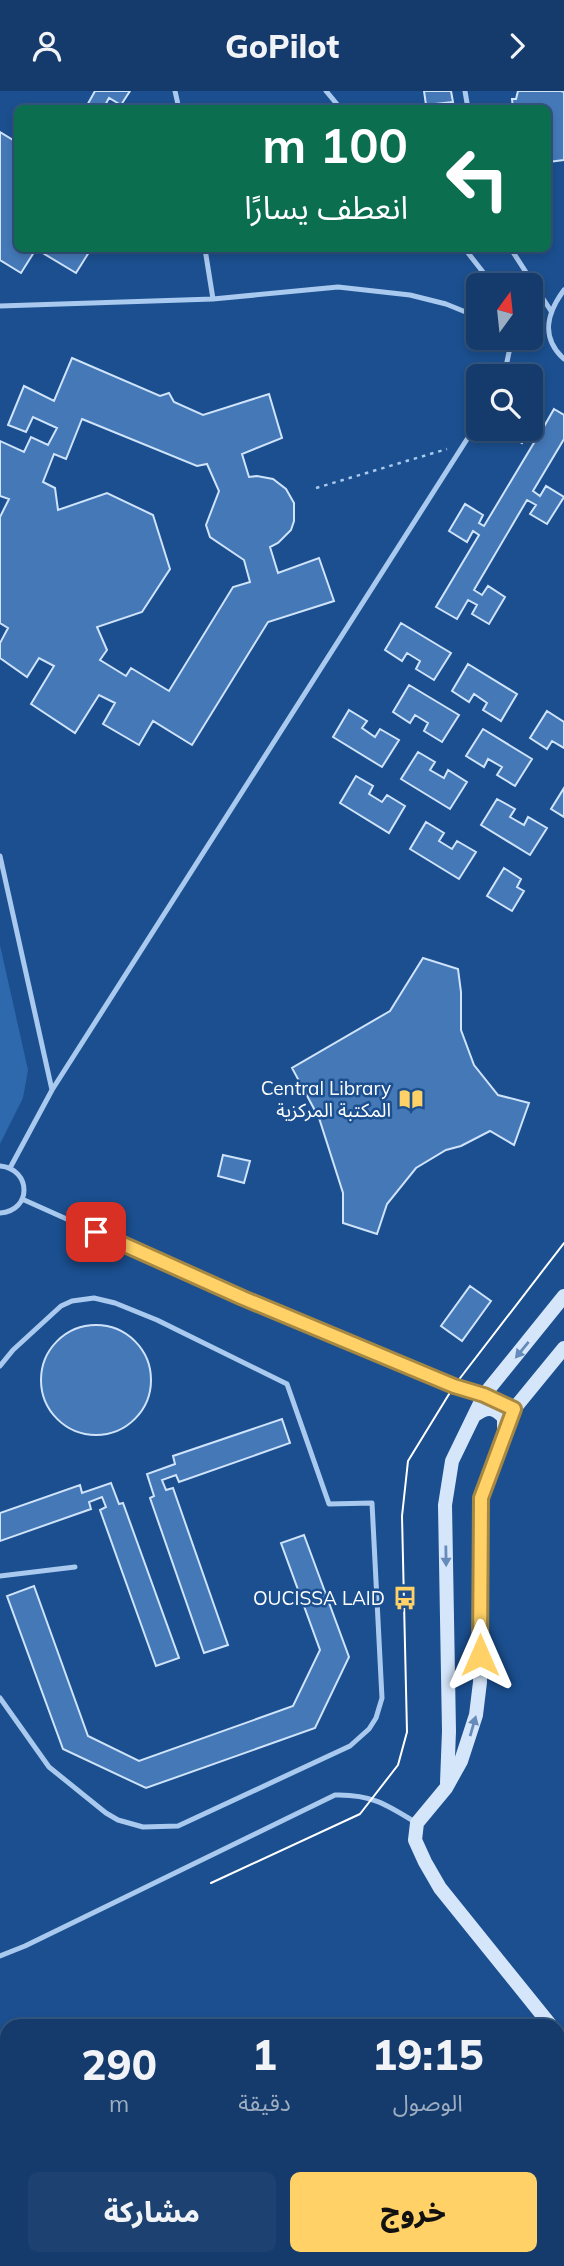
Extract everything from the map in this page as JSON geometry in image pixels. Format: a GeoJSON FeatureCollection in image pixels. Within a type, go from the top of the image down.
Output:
{"type":"FeatureCollection","features":[{"type":"Feature","properties":{"kind":"street"},"geometry":{"type":"LineString","coordinates":[[446,1788],[449,1731],[446,1491],[452,1461],[484,1395],[564,1296]]}},
{"type":"Feature","properties":{"kind":"street"},"geometry":{"type":"LineString","coordinates":[[546,2019],[440,1888],[415,1839],[416,1823],[446,1788],[461,1761],[476,1716],[480,1682],[481,1498],[514,1409],[564,1348]]}},
{"type":"Feature","properties":{"kind":"street"},"geometry":{"type":"LineString","coordinates":[[475,1415],[485,1408],[494,1409],[503,1418],[505,1433]]}},
{"type":"Feature","properties":{"kind":"lane"},"geometry":{"type":"LineString","coordinates":[[326,91],[338,105]]}},
{"type":"Feature","properties":{"kind":"lane"},"geometry":{"type":"LineString","coordinates":[[205,252],[213,299]]}},
{"type":"Feature","properties":{"kind":"lane"},"geometry":{"type":"LineString","coordinates":[[467,252],[484,273]]}},
{"type":"Feature","properties":{"kind":"lane"},"geometry":{"type":"LineString","coordinates":[[514,252],[551,311]]}},
{"type":"Feature","properties":{"kind":"lane"},"geometry":{"type":"LineString","coordinates":[[0,306],[213,299],[350,287],[411,295],[466,312]]}},
{"type":"Feature","properties":{"kind":"lane"},"geometry":{"type":"LineString","coordinates":[[564,290],[551,311],[548,329],[549,338],[564,359]]}},
{"type":"Feature","properties":{"kind":"lane"},"geometry":{"type":"LineString","coordinates":[[10,1168],[52,1090],[466,441]]}},
{"type":"Feature","properties":{"kind":"lane"},"geometry":{"type":"LineString","coordinates":[[0,856],[52,1090]]}},
{"type":"Feature","properties":{"kind":"lane"},"geometry":{"type":"LineString","coordinates":[[0,1166],[16,1172],[24,1184],[22,1199],[13,1210],[0,1213]]}},
{"type":"Feature","properties":{"kind":"lane"},"geometry":{"type":"LineString","coordinates":[[22,1199],[243,1298],[514,1409]]}},
{"type":"Feature","properties":{"kind":"lane"},"geometry":{"type":"LineString","coordinates":[[0,1366],[51,1313],[72,1301],[94,1298],[115,1303],[157,1320],[287,1384],[329,1504],[372,1503],[383,1688],[376,1719],[350,1746],[178,1826],[155,1828],[131,1825],[106,1813],[49,1767],[0,1698]]}},
{"type":"Feature","properties":{"kind":"lane"},"geometry":{"type":"LineString","coordinates":[[0,1576],[75,1567]]}},
{"type":"Feature","properties":{"kind":"lane"},"geometry":{"type":"LineString","coordinates":[[0,1956],[335,1795],[354,1794],[373,1798],[416,1823]]}},
{"type":"Feature","properties":{"kind":"path"},"geometry":{"type":"LineString","coordinates":[[316,488],[464,444]]}},
{"type":"Feature","properties":{"kind":"shaded area"},"geometry":{"type":"Polygon","coordinates":[[[0,945],[28,1070],[23,1098],[0,1144],[0,945]]]}},
{"type":"Feature","properties":{"kind":"building"},"geometry":{"type":"Polygon","coordinates":[[[95,91],[130,91],[121,105],[109,98],[105,105],[87,105],[95,91]]]}},
{"type":"Feature","properties":{"kind":"building"},"geometry":{"type":"Polygon","coordinates":[[[424,91],[451,91],[453,102],[426,105],[424,91]]]}},
{"type":"Feature","properties":{"kind":"building"},"geometry":{"type":"Polygon","coordinates":[[[518,91],[564,92],[564,160],[551,162],[551,105],[513,105],[512,99],[516,99],[518,91]]]}},
{"type":"Feature","properties":{"kind":"building"},"geometry":{"type":"Polygon","coordinates":[[[0,132],[14,141],[14,252],[34,252],[21,273],[0,260],[0,132]]]}},
{"type":"Feature","properties":{"kind":"building"},"geometry":{"type":"Polygon","coordinates":[[[41,252],[89,252],[76,273],[41,252]]]}},
{"type":"Feature","properties":{"kind":"building"},"geometry":{"type":"Polygon","coordinates":[[[72,358],[160,396],[169,393],[174,402],[203,415],[269,394],[282,438],[242,454],[249,477],[273,479],[286,489],[294,503],[291,530],[270,547],[278,573],[319,558],[334,601],[268,622],[192,745],[153,721],[139,745],[103,724],[115,703],[99,695],[75,733],[31,704],[54,666],[39,658],[27,677],[0,658],[0,643],[8,628],[0,623],[0,517],[9,499],[0,496],[0,441],[24,452],[31,437],[48,445],[57,428],[33,417],[26,432],[8,425],[24,386],[54,401],[72,358]],[[82,419],[66,459],[54,454],[43,482],[55,488],[58,510],[107,493],[153,515],[170,569],[142,612],[97,627],[107,650],[100,660],[126,676],[131,668],[169,691],[233,587],[250,582],[244,560],[210,537],[206,525],[219,491],[207,464],[197,466],[82,419]]]}},
{"type":"Feature","properties":{"kind":"building"},"geometry":{"type":"Polygon","coordinates":[[[554,409],[564,415],[564,439],[533,491],[540,496],[546,486],[564,497],[547,524],[530,514],[536,505],[527,500],[474,590],[482,595],[488,586],[505,597],[489,624],[472,614],[477,605],[468,600],[457,619],[436,607],[479,535],[473,531],[467,542],[449,531],[465,504],[483,515],[479,523],[484,526],[535,441],[543,441],[543,428],[554,409]]]}},
{"type":"Feature","properties":{"kind":"building"},"geometry":{"type":"Polygon","coordinates":[[[401,623],[451,653],[434,680],[416,669],[420,661],[407,653],[402,661],[385,650],[401,623]]]}},
{"type":"Feature","properties":{"kind":"building"},"geometry":{"type":"Polygon","coordinates":[[[468,664],[517,694],[501,721],[483,710],[487,703],[474,694],[469,702],[452,691],[468,664]]]}},
{"type":"Feature","properties":{"kind":"building"},"geometry":{"type":"Polygon","coordinates":[[[409,685],[459,715],[442,742],[424,731],[428,723],[415,715],[410,723],[393,712],[409,685]]]}},
{"type":"Feature","properties":{"kind":"building"},"geometry":{"type":"Polygon","coordinates":[[[349,710],[367,721],[362,728],[375,737],[380,729],[399,740],[382,767],[333,737],[349,710]]]}},
{"type":"Feature","properties":{"kind":"building"},"geometry":{"type":"Polygon","coordinates":[[[547,711],[564,722],[564,748],[552,741],[547,749],[530,738],[547,711]]]}},
{"type":"Feature","properties":{"kind":"building"},"geometry":{"type":"Polygon","coordinates":[[[483,729],[532,759],[515,786],[497,775],[502,767],[488,759],[484,767],[466,756],[483,729]]]}},
{"type":"Feature","properties":{"kind":"building"},"geometry":{"type":"Polygon","coordinates":[[[418,752],[435,762],[430,770],[444,778],[448,770],[467,782],[450,809],[401,779],[418,752]]]}},
{"type":"Feature","properties":{"kind":"building"},"geometry":{"type":"Polygon","coordinates":[[[356,776],[373,786],[369,794],[382,802],[387,795],[405,806],[389,833],[340,803],[356,776]]]}},
{"type":"Feature","properties":{"kind":"building"},"geometry":{"type":"Polygon","coordinates":[[[564,788],[564,817],[551,809],[564,788]]]}},
{"type":"Feature","properties":{"kind":"building"},"geometry":{"type":"Polygon","coordinates":[[[497,799],[515,809],[510,817],[524,825],[528,817],[547,828],[530,855],[481,825],[497,799]]]}},
{"type":"Feature","properties":{"kind":"building"},"geometry":{"type":"Polygon","coordinates":[[[426,822],[444,833],[439,841],[452,849],[457,841],[476,852],[459,879],[410,849],[426,822]]]}},
{"type":"Feature","properties":{"kind":"building"},"geometry":{"type":"Polygon","coordinates":[[[504,868],[521,879],[517,887],[524,891],[512,911],[487,896],[504,868]]]}},
{"type":"Feature","properties":{"kind":"building","name":"Central Library المكتبة المركزية"},"geometry":{"type":"Polygon","coordinates":[[[423,958],[458,969],[461,1030],[474,1065],[498,1095],[529,1103],[514,1145],[490,1131],[461,1146],[446,1150],[416,1168],[387,1204],[377,1234],[343,1223],[343,1193],[319,1118],[292,1068],[390,1011],[423,958]]]}},
{"type":"Feature","properties":{"kind":"building"},"geometry":{"type":"Polygon","coordinates":[[[223,1155],[250,1161],[244,1183],[218,1176],[223,1155]]]}},
{"type":"Feature","properties":{"kind":"building"},"geometry":{"type":"Polygon","coordinates":[[[470,1286],[491,1301],[462,1341],[441,1326],[470,1286]]]}},
{"type":"Feature","properties":{"kind":"building"},"geometry":{"type":"Polygon","coordinates":[[[96,1325],[117,1329],[135,1341],[147,1359],[151,1380],[147,1401],[135,1419],[117,1431],[96,1435],[75,1431],[57,1419],[45,1401],[41,1380],[45,1359],[57,1341],[75,1329],[96,1325]]]}},
{"type":"Feature","properties":{"kind":"building"},"geometry":{"type":"Polygon","coordinates":[[[282,1419],[290,1443],[179,1482],[176,1475],[162,1480],[166,1490],[173,1488],[228,1645],[204,1653],[150,1498],[154,1496],[147,1474],[175,1464],[173,1456],[282,1419]]]}},
{"type":"Feature","properties":{"kind":"building"},"geometry":{"type":"Polygon","coordinates":[[[111,1483],[119,1504],[123,1503],[179,1658],[156,1666],[100,1510],[106,1507],[102,1497],[89,1502],[91,1509],[0,1541],[0,1513],[80,1485],[82,1493],[111,1483]]]}},
{"type":"Feature","properties":{"kind":"building"},"geometry":{"type":"Polygon","coordinates":[[[304,1535],[349,1657],[315,1728],[146,1788],[63,1749],[7,1596],[34,1586],[88,1736],[139,1761],[293,1706],[320,1650],[281,1543],[304,1535]]]}},
{"type":"Feature","properties":{"kind":"tram line"},"geometry":{"type":"LineString","coordinates":[[211,1883],[360,1814],[398,1765],[407,1732],[402,1516],[408,1461],[454,1386],[564,1243]]}},
{"type":"Feature","properties":{"kind":"place","name":"Central Library المكتبة المركزية"},"geometry":{"type":"Point","coordinates":[411,1099]}},
{"type":"Feature","properties":{"kind":"place","name":"OUCISSA LAID"},"geometry":{"type":"Point","coordinates":[405,1598]}},
{"type":"Feature","properties":{"kind":"route"},"geometry":{"type":"LineString","coordinates":[[96,1232],[243,1298],[514,1409],[481,1498],[480,1655]]}}]}
